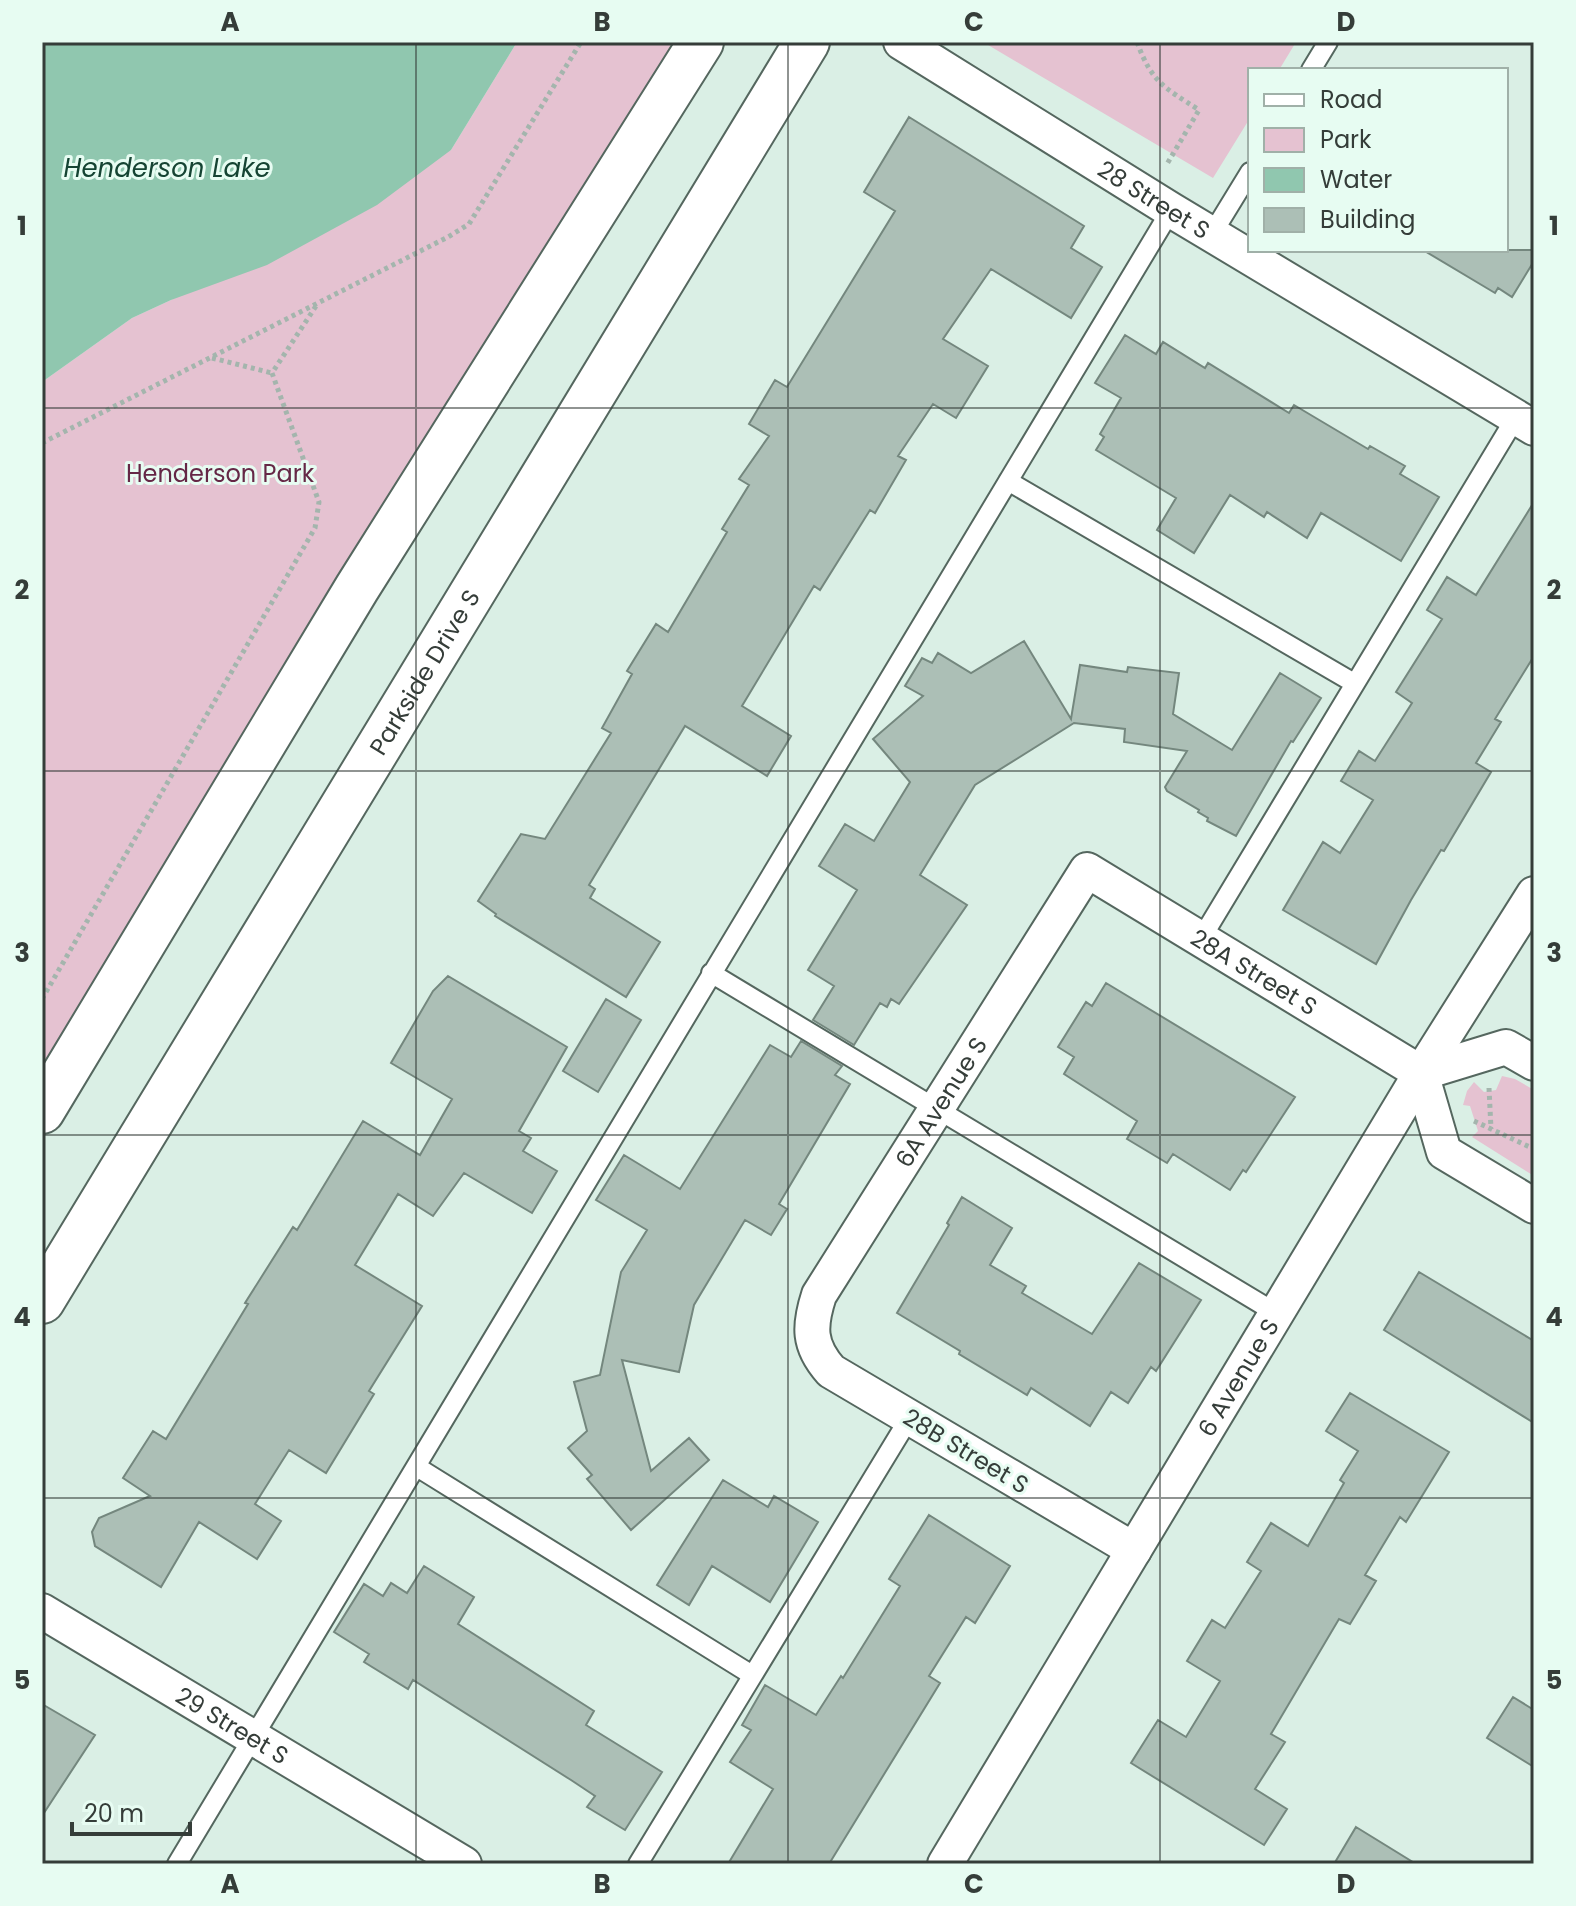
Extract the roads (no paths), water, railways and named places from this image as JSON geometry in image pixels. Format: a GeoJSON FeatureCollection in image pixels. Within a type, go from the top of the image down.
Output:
{"type":"FeatureCollection","features":[{"type":"Feature","properties":{"kind":"street"},"geometry":{"type":"LineString","coordinates":[[42,1111],[357,588],[701,42]]}},
{"type":"Feature","properties":{"kind":"street","name":"Parkside Drive S"},"geometry":{"type":"LineString","coordinates":[[42,1301],[807,42]]}},
{"type":"Feature","properties":{"kind":"street","name":"28 Street S"},"geometry":{"type":"LineString","coordinates":[[901,42],[1171,210],[1525,422]]}},
{"type":"Feature","properties":{"kind":"street","name":"28A Street S"},"geometry":{"type":"LineString","coordinates":[[1087,870],[1421,1073]]}},
{"type":"Feature","properties":{"kind":"street","name":"6A Avenue S"},"geometry":{"type":"LineString","coordinates":[[813,1339],[811,1320],[819,1295],[1087,870]]}},
{"type":"Feature","properties":{"kind":"street","name":"6 Avenue S"},"geometry":{"type":"LineString","coordinates":[[945,1864],[1421,1073],[1534,894]]}},
{"type":"Feature","properties":{"kind":"street"},"geometry":{"type":"LineString","coordinates":[[1534,1063],[1506,1047],[1421,1073],[1444,1152],[1534,1206]]}},
{"type":"Feature","properties":{"kind":"street","name":"28B Street S"},"geometry":{"type":"LineString","coordinates":[[813,1339],[819,1357],[831,1371],[1134,1550]]}},
{"type":"Feature","properties":{"kind":"street","name":"29 Street S"},"geometry":{"type":"LineString","coordinates":[[42,1611],[464,1864]]}},
{"type":"Feature","properties":{"kind":"lane"},"geometry":{"type":"LineString","coordinates":[[1312,68],[1328,42]]}},
{"type":"Feature","properties":{"kind":"lane"},"geometry":{"type":"LineString","coordinates":[[1212,234],[1248,175]]}},
{"type":"Feature","properties":{"kind":"lane"},"geometry":{"type":"LineString","coordinates":[[177,1864],[1171,210]]}},
{"type":"Feature","properties":{"kind":"lane"},"geometry":{"type":"LineString","coordinates":[[1201,939],[1354,683],[1525,422]]}},
{"type":"Feature","properties":{"kind":"lane"},"geometry":{"type":"LineString","coordinates":[[1008,481],[1354,683]]}},
{"type":"Feature","properties":{"kind":"lane"},"geometry":{"type":"LineString","coordinates":[[711,973],[1276,1313]]}},
{"type":"Feature","properties":{"kind":"lane"},"geometry":{"type":"LineString","coordinates":[[638,1864],[910,1417]]}},
{"type":"Feature","properties":{"kind":"lane"},"geometry":{"type":"LineString","coordinates":[[417,1467],[752,1675]]}},
{"type":"Feature","properties":{"kind":"water","name":"Henderson Lake"},"geometry":{"type":"Polygon","coordinates":[[[42,42],[517,42],[451,150],[377,205],[267,265],[171,300],[132,318],[42,382],[42,42]]]}},
{"type":"Feature","properties":{"kind":"park label","name":"Henderson Park"},"geometry":{"type":"Point","coordinates":[220,473]}}]}
